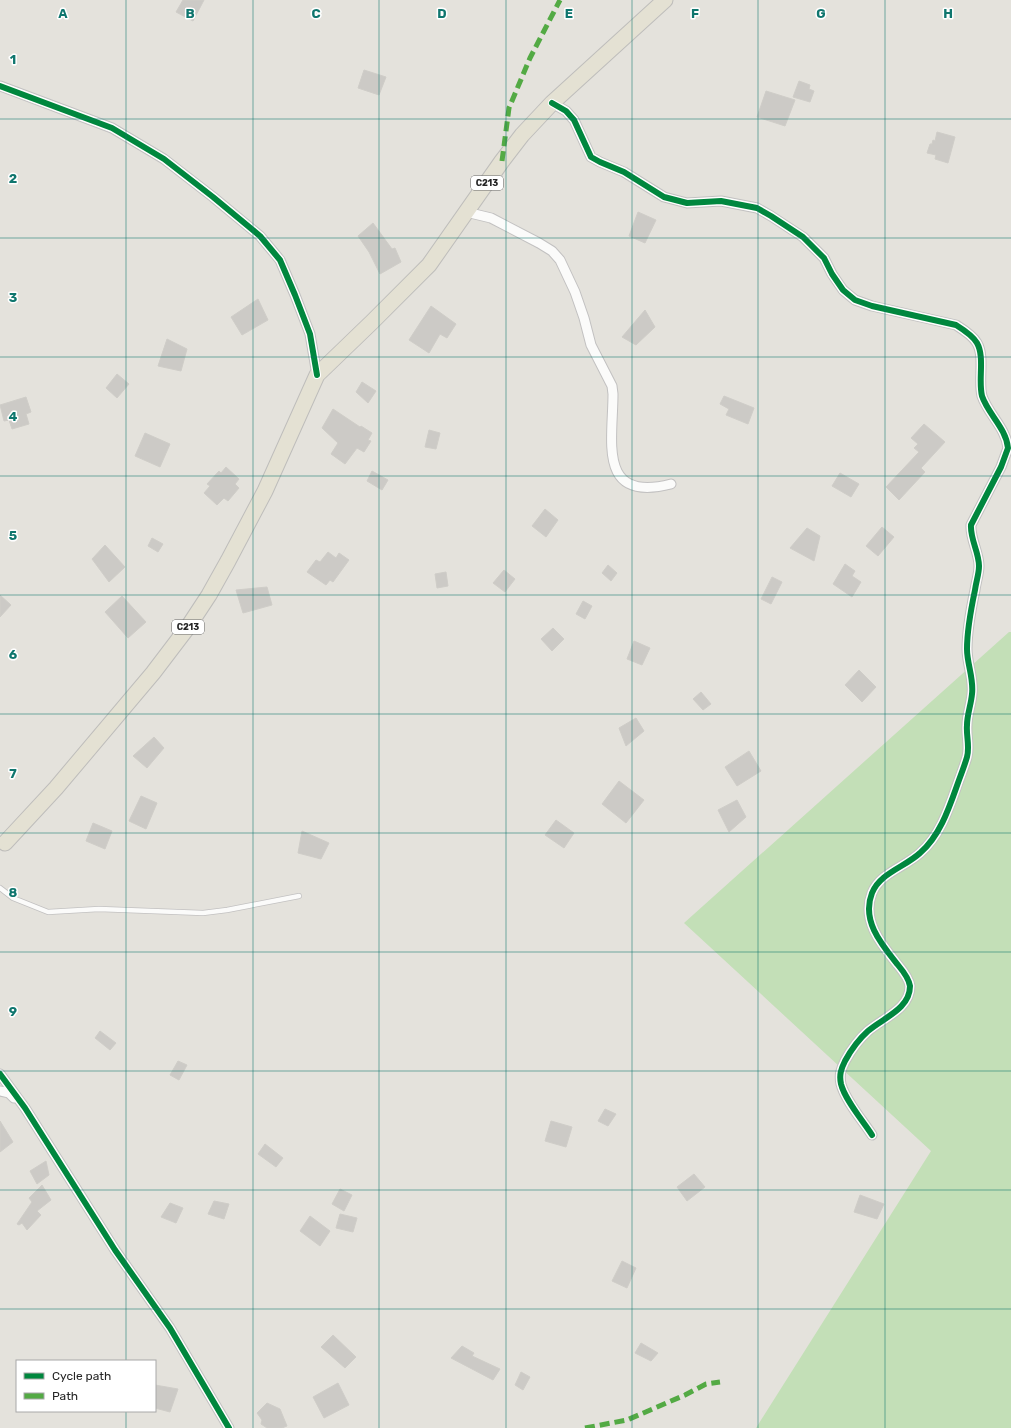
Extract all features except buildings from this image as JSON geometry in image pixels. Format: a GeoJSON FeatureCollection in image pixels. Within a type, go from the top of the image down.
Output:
{"type":"FeatureCollection","features":[{"type":"Feature","properties":{"kind":"main road","name":"C213"},"geometry":{"type":"LineString","coordinates":[[2,844],[56,788],[153,673],[188,627],[209,595],[265,491],[317,375],[429,265],[522,135],[552,103],[665,0]]}},
{"type":"Feature","properties":{"kind":"street"},"geometry":{"type":"LineString","coordinates":[[0,86],[112,128],[164,159],[260,236],[280,260],[295,295],[310,334],[317,375]]}},
{"type":"Feature","properties":{"kind":"street"},"geometry":{"type":"LineString","coordinates":[[552,103],[566,111],[574,120],[592,156],[600,162],[624,172],[664,197],[676,201],[721,201],[757,208],[803,237],[824,258],[832,274],[843,290],[855,300],[872,306],[956,325],[964,330],[978,344],[982,367],[982,396],[1001,428],[1008,448],[1001,467],[971,525],[979,566],[968,624],[967,651],[972,694],[967,726],[968,756],[950,804],[938,830],[929,844],[921,853],[909,862],[882,879],[872,894],[869,905],[874,931],[882,945],[904,972],[910,986],[904,1004],[894,1013],[867,1031],[847,1058],[840,1073],[840,1083],[844,1092],[872,1135]]}},
{"type":"Feature","properties":{"kind":"street"},"geometry":{"type":"LineString","coordinates":[[466,212],[491,218],[539,243],[552,251],[560,260],[575,292],[591,345],[612,386],[613,463],[618,474],[625,482],[641,488],[655,488],[671,484]]}},
{"type":"Feature","properties":{"kind":"street"},"geometry":{"type":"LineString","coordinates":[[0,1074],[25,1108],[115,1250],[170,1328],[230,1428]]}},
{"type":"Feature","properties":{"kind":"street"},"geometry":{"type":"LineString","coordinates":[[0,1091],[9,1093],[25,1108]]}},
{"type":"Feature","properties":{"kind":"lane"},"geometry":{"type":"LineString","coordinates":[[0,888],[13,898],[48,912],[99,909],[203,913],[227,910],[299,896]]}},
{"type":"Feature","properties":{"kind":"green space"},"geometry":{"type":"Polygon","coordinates":[[[1009,632],[1011,632],[1011,1428],[756,1428],[931,1151],[684,923],[1009,632]]]}},
{"type":"Feature","properties":{"kind":"marked path"},"geometry":{"type":"LineString","coordinates":[[502,161],[509,108],[530,58],[560,0]]}},
{"type":"Feature","properties":{"kind":"marked path"},"geometry":{"type":"LineString","coordinates":[[585,1428],[627,1420],[685,1395],[706,1384],[720,1382]]}},
{"type":"Feature","properties":{"kind":"cycle path"},"geometry":{"type":"LineString","coordinates":[[0,86],[112,128],[164,159],[260,236],[280,260],[295,295],[310,334],[317,375]]}},
{"type":"Feature","properties":{"kind":"cycle path"},"geometry":{"type":"LineString","coordinates":[[552,103],[566,111],[574,120],[591,157],[624,172],[664,197],[687,203],[721,201],[757,208],[803,237],[824,258],[832,274],[843,290],[855,300],[872,306],[956,325],[973,338],[977,343],[981,355],[982,396],[988,409],[1004,434],[1008,448],[1001,467],[971,525],[979,566],[967,642],[967,655],[972,688],[967,721],[968,753],[948,809],[934,838],[914,858],[881,880],[872,893],[869,903],[871,923],[875,932],[880,941],[906,975],[910,986],[906,1001],[895,1012],[874,1026],[861,1038],[847,1057],[841,1072],[841,1084],[846,1097],[872,1135]]}},
{"type":"Feature","properties":{"kind":"cycle path"},"geometry":{"type":"LineString","coordinates":[[0,1074],[25,1108],[115,1250],[170,1328],[229,1428]]}}]}
